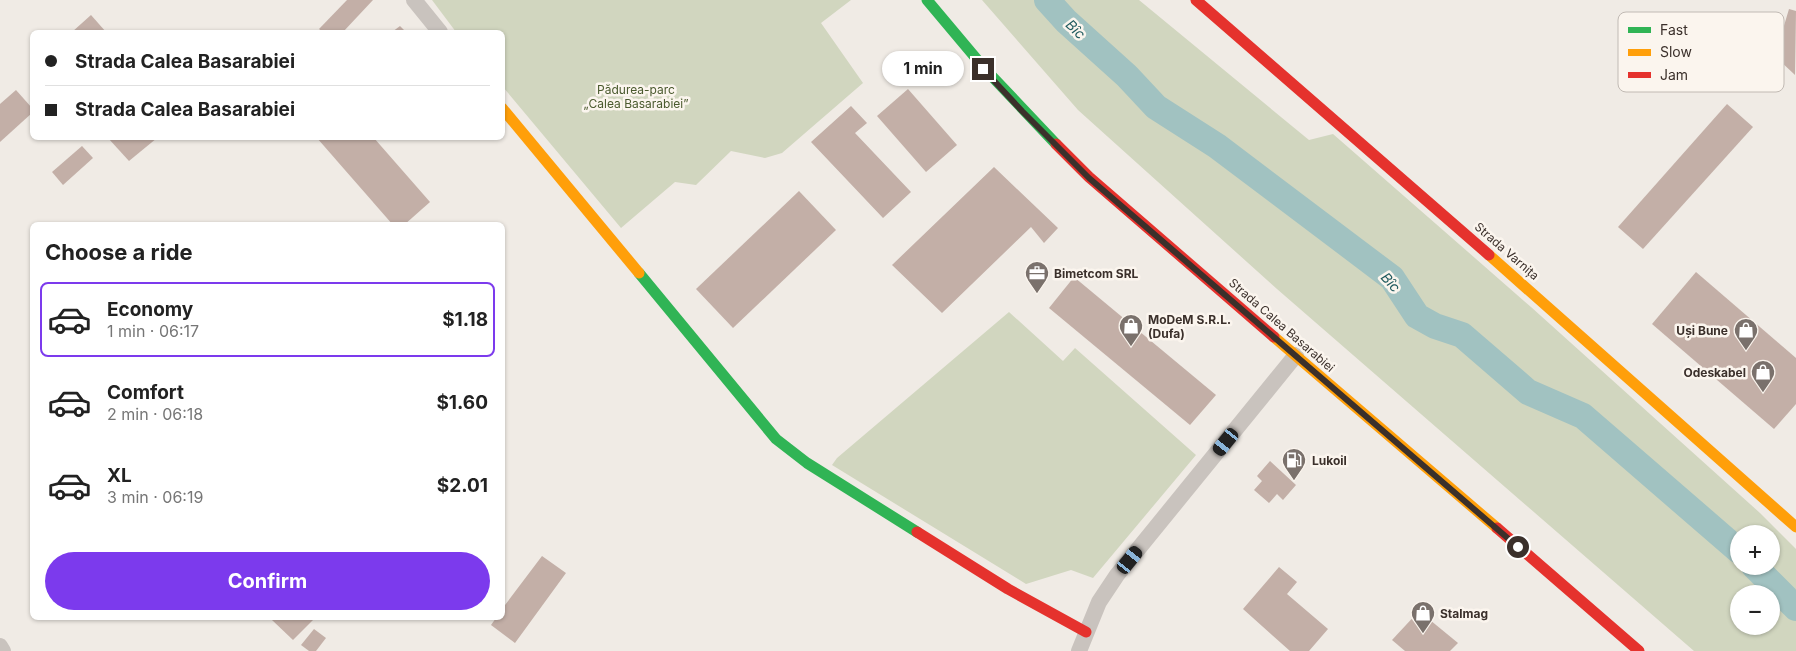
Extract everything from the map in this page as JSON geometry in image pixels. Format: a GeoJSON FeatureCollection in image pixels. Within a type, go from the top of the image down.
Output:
{"type":"FeatureCollection","features":[{"type":"Feature","properties":{"kind":"street"},"geometry":{"type":"LineString","coordinates":[[414,0],[438,30]]}},
{"type":"Feature","properties":{"kind":"street","name":"Strada Calea Basarabiei"},"geometry":{"type":"LineString","coordinates":[[927,0],[971,55],[1022,111],[1089,178],[1639,651]]}},
{"type":"Feature","properties":{"kind":"street","name":"Strada Varnița"},"geometry":{"type":"LineString","coordinates":[[1196,0],[1471,238],[1796,527]]}},
{"type":"Feature","properties":{"kind":"street"},"geometry":{"type":"LineString","coordinates":[[505,112],[776,439],[807,463],[1000,584],[1086,632]]}},
{"type":"Feature","properties":{"kind":"street"},"geometry":{"type":"LineString","coordinates":[[1080,651],[1086,632],[1100,602],[1118,575],[1296,356]]}},
{"type":"Feature","properties":{"kind":"street"},"geometry":{"type":"LineString","coordinates":[[0,646],[3,651]]}},
{"type":"Feature","properties":{"kind":"green space","name":"Pădurea-parc „Calea Basarabiei”"},"geometry":{"type":"Polygon","coordinates":[[[432,0],[851,0],[821,23],[863,83],[782,153],[765,158],[731,151],[696,185],[675,182],[621,228],[505,89],[505,30],[454,30],[432,0]]]}},
{"type":"Feature","properties":{"kind":"green space"},"geometry":{"type":"Polygon","coordinates":[[[982,0],[1139,0],[1309,140],[1333,134],[1531,307],[1772,525],[1730,525],[1730,575],[1780,575],[1780,533],[1796,549],[1796,651],[1694,651],[1277,289],[1078,110],[982,0]]]}},
{"type":"Feature","properties":{"kind":"green space"},"geometry":{"type":"Polygon","coordinates":[[[1009,312],[1063,361],[1075,348],[1196,455],[1093,578],[1071,570],[1026,584],[832,465],[837,458],[1009,312]]]}},
{"type":"Feature","properties":{"kind":"building"},"geometry":{"type":"Polygon","coordinates":[[[347,0],[373,0],[345,30],[319,29],[347,0]]]}},
{"type":"Feature","properties":{"kind":"building"},"geometry":{"type":"Polygon","coordinates":[[[1789,9],[1796,11],[1795,75],[1784,65],[1784,26],[1789,9]]]}},
{"type":"Feature","properties":{"kind":"building"},"geometry":{"type":"Polygon","coordinates":[[[91,15],[104,30],[74,30],[91,15]]]}},
{"type":"Feature","properties":{"kind":"building"},"geometry":{"type":"Polygon","coordinates":[[[400,26],[404,30],[395,30],[400,26]]]}},
{"type":"Feature","properties":{"kind":"building"},"geometry":{"type":"Polygon","coordinates":[[[908,89],[957,145],[926,172],[877,116],[908,89]]]}},
{"type":"Feature","properties":{"kind":"building"},"geometry":{"type":"Polygon","coordinates":[[[16,90],[30,106],[30,115],[0,142],[0,104],[16,90]]]}},
{"type":"Feature","properties":{"kind":"building"},"geometry":{"type":"Polygon","coordinates":[[[1727,104],[1753,127],[1643,249],[1618,227],[1727,104]]]}},
{"type":"Feature","properties":{"kind":"building"},"geometry":{"type":"Polygon","coordinates":[[[851,106],[867,123],[855,133],[911,192],[883,218],[811,142],[851,106]]]}},
{"type":"Feature","properties":{"kind":"building"},"geometry":{"type":"Polygon","coordinates":[[[110,140],[155,140],[129,161],[110,140]]]}},
{"type":"Feature","properties":{"kind":"building"},"geometry":{"type":"Polygon","coordinates":[[[319,140],[376,140],[430,202],[407,222],[390,222],[319,140]]]}},
{"type":"Feature","properties":{"kind":"building"},"geometry":{"type":"Polygon","coordinates":[[[82,146],[93,158],[63,185],[52,172],[82,146]]]}},
{"type":"Feature","properties":{"kind":"building"},"geometry":{"type":"Polygon","coordinates":[[[994,167],[1058,228],[1044,243],[1031,227],[942,313],[892,265],[994,167]]]}},
{"type":"Feature","properties":{"kind":"building"},"geometry":{"type":"Polygon","coordinates":[[[799,191],[836,230],[733,328],[696,289],[799,191]]]}},
{"type":"Feature","properties":{"kind":"building"},"geometry":{"type":"Polygon","coordinates":[[[1696,272],[1796,358],[1796,404],[1774,429],[1652,324],[1696,272]]]}},
{"type":"Feature","properties":{"kind":"building"},"geometry":{"type":"Polygon","coordinates":[[[1074,277],[1216,395],[1190,425],[1049,308],[1074,277]]]}},
{"type":"Feature","properties":{"kind":"building"},"geometry":{"type":"Polygon","coordinates":[[[1270,461],[1296,485],[1283,500],[1277,494],[1269,503],[1254,490],[1262,481],[1257,476],[1270,461]]]}},
{"type":"Feature","properties":{"kind":"building"},"geometry":{"type":"Polygon","coordinates":[[[542,556],[566,573],[515,643],[491,625],[495,620],[505,620],[505,605],[542,556]]]}},
{"type":"Feature","properties":{"kind":"building"},"geometry":{"type":"Polygon","coordinates":[[[1279,567],[1297,582],[1287,594],[1328,629],[1309,651],[1290,651],[1243,609],[1279,567]]]}},
{"type":"Feature","properties":{"kind":"building","name":"Stalmag"},"geometry":{"type":"Polygon","coordinates":[[[1419,611],[1458,643],[1450,651],[1405,651],[1392,640],[1419,611]]]}},
{"type":"Feature","properties":{"kind":"building"},"geometry":{"type":"Polygon","coordinates":[[[272,620],[313,620],[293,640],[272,620]]]}},
{"type":"Feature","properties":{"kind":"building"},"geometry":{"type":"Polygon","coordinates":[[[314,629],[326,638],[316,651],[309,651],[301,645],[314,629]]]}},
{"type":"Feature","properties":{"kind":"waterway","name":"Bîc"},"geometry":{"type":"LineString","coordinates":[[1047,0],[1066,21],[1127,76],[1156,107],[1217,146],[1392,278],[1417,316],[1435,326],[1462,335],[1528,392],[1583,416],[1730,543]]}},
{"type":"Feature","properties":{"kind":"waterway","name":"Bîc"},"geometry":{"type":"LineString","coordinates":[[1763,575],[1796,608]]}},
{"type":"Feature","properties":{"kind":"traffic: fast"},"geometry":{"type":"LineString","coordinates":[[927,0],[985,69],[1056,144]]}},
{"type":"Feature","properties":{"kind":"traffic: fast"},"geometry":{"type":"LineString","coordinates":[[639,273],[776,439],[807,463],[917,532]]}},
{"type":"Feature","properties":{"kind":"traffic: slow"},"geometry":{"type":"LineString","coordinates":[[505,112],[639,273]]}},
{"type":"Feature","properties":{"kind":"traffic: slow"},"geometry":{"type":"LineString","coordinates":[[1489,255],[1796,527]]}},
{"type":"Feature","properties":{"kind":"traffic: slow"},"geometry":{"type":"LineString","coordinates":[[1274,337],[1497,528]]}},
{"type":"Feature","properties":{"kind":"traffic: jam"},"geometry":{"type":"LineString","coordinates":[[1196,0],[1489,255]]}},
{"type":"Feature","properties":{"kind":"traffic: jam"},"geometry":{"type":"LineString","coordinates":[[1056,144],[1089,177],[1274,337]]}},
{"type":"Feature","properties":{"kind":"traffic: jam"},"geometry":{"type":"LineString","coordinates":[[1497,528],[1639,651]]}},
{"type":"Feature","properties":{"kind":"traffic: jam"},"geometry":{"type":"LineString","coordinates":[[917,532],[1008,589],[1086,632]]}},
{"type":"Feature","properties":{"kind":"place","name":"Bimetcom SRL"},"geometry":{"type":"Point","coordinates":[1037,294]}},
{"type":"Feature","properties":{"kind":"place","name":"MoDeM S.R.L. (Dufa)"},"geometry":{"type":"Point","coordinates":[1131,347]}},
{"type":"Feature","properties":{"kind":"place","name":"Uși Bune"},"geometry":{"type":"Point","coordinates":[1746,351]}},
{"type":"Feature","properties":{"kind":"place","name":"Odeskabel"},"geometry":{"type":"Point","coordinates":[1763,393]}},
{"type":"Feature","properties":{"kind":"place","name":"Lukoil"},"geometry":{"type":"Point","coordinates":[1294,481]}},
{"type":"Feature","properties":{"kind":"place","name":"Stalmag"},"geometry":{"type":"Point","coordinates":[1423,634]}},
{"type":"Feature","properties":{"kind":"route"},"geometry":{"type":"LineString","coordinates":[[983,69],[1089,178],[1518,547]]}}]}
